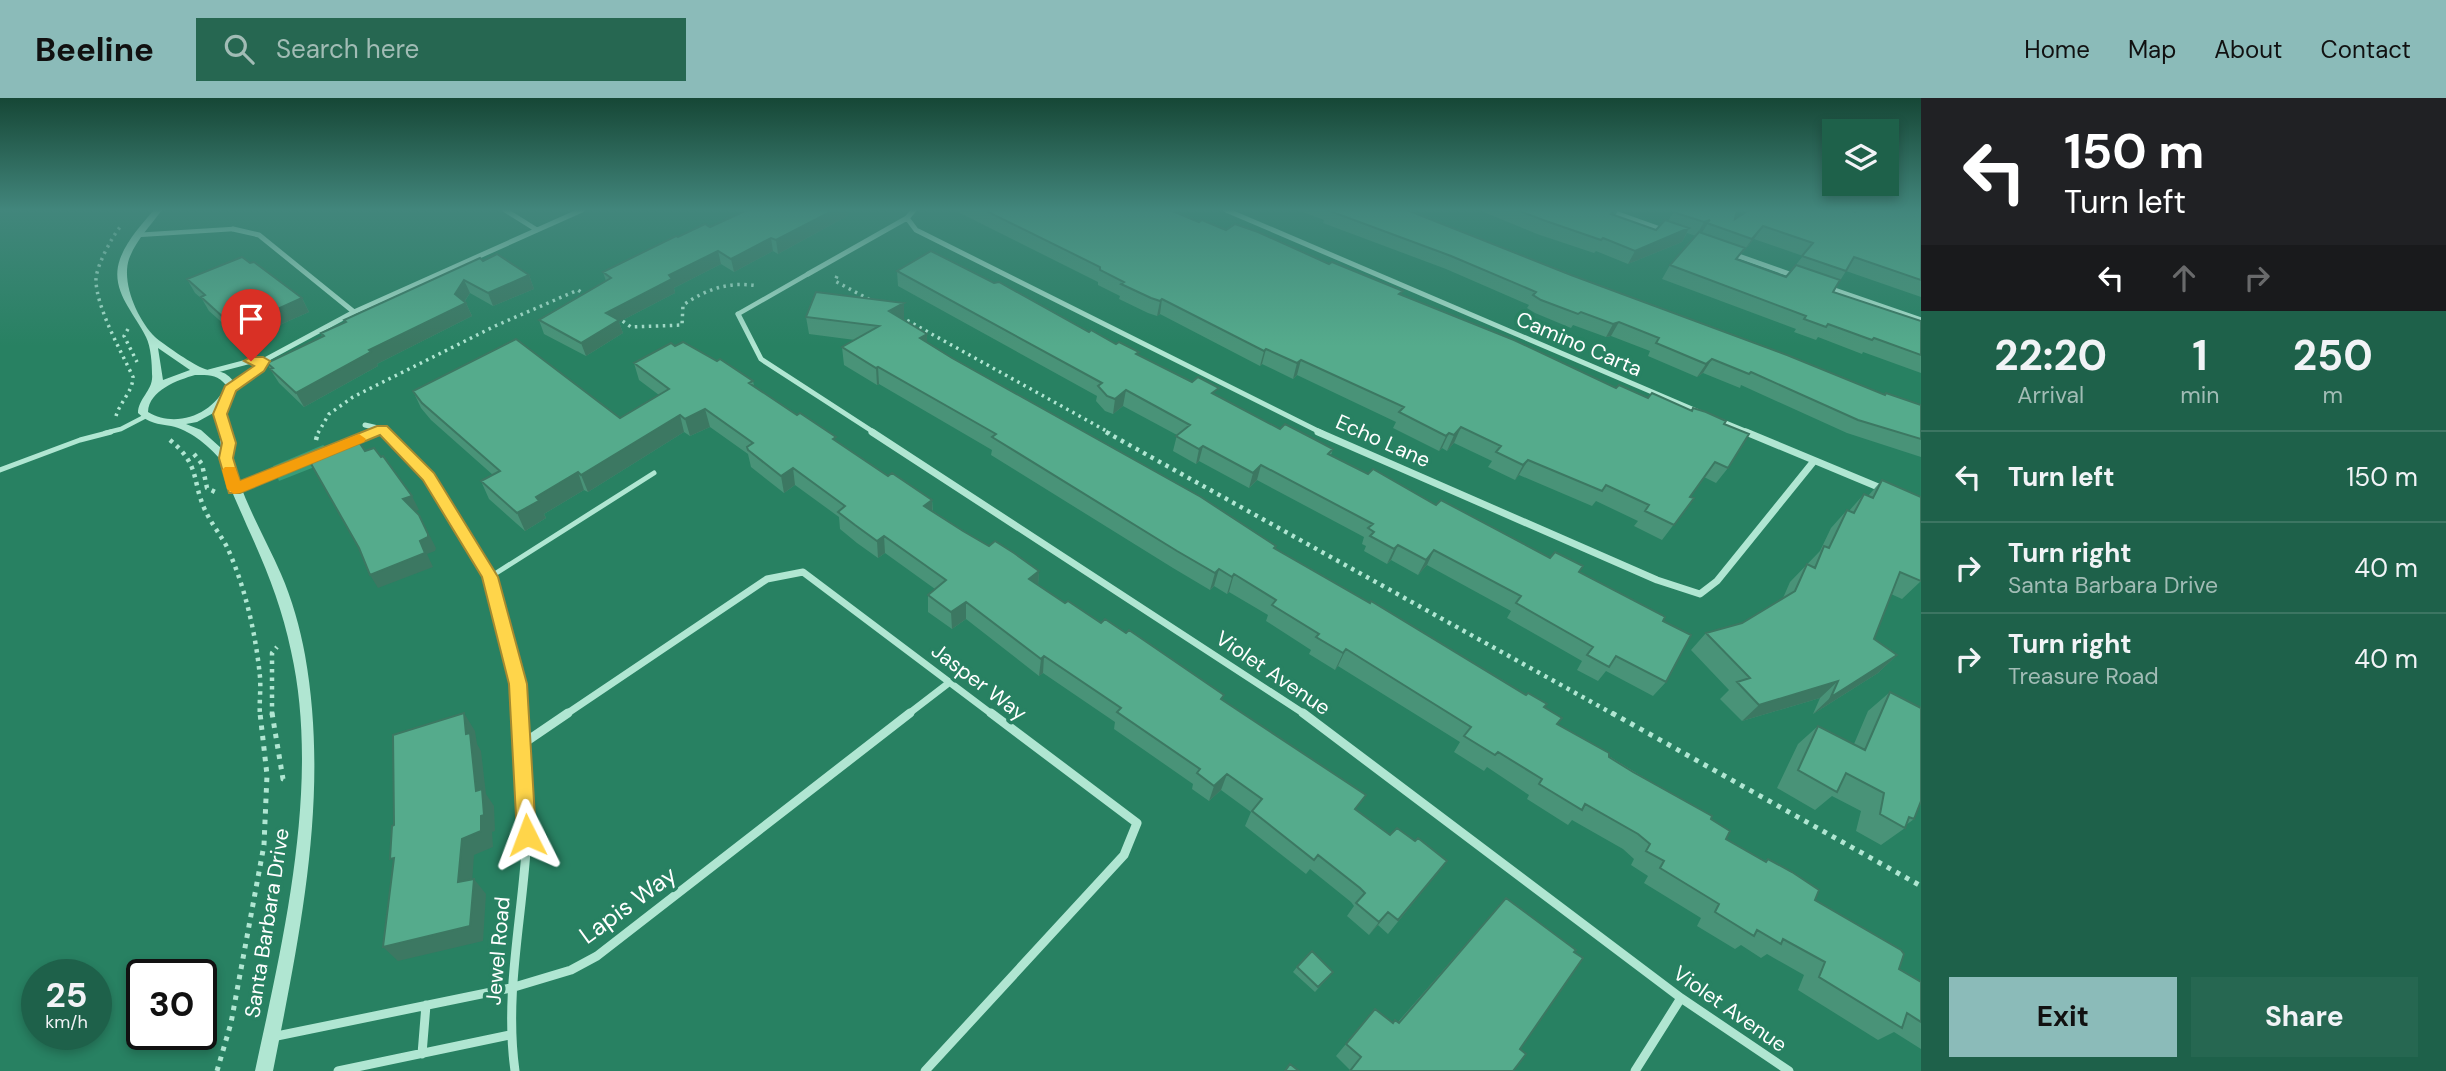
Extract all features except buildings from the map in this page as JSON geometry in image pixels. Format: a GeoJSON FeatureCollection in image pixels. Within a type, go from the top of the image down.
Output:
{"type":"FeatureCollection","features":[{"type":"Feature","properties":{"kind":"street"},"geometry":{"type":"LineString","coordinates":[[126,255],[120,276],[124,293],[152,339],[158,378],[155,389],[143,406],[146,416],[197,433],[226,458]]}},
{"type":"Feature","properties":{"kind":"street"},"geometry":{"type":"LineString","coordinates":[[284,255],[354,312]]}},
{"type":"Feature","properties":{"kind":"street"},"geometry":{"type":"LineString","coordinates":[[155,389],[181,376],[251,361],[263,361],[354,312],[480,255]]}},
{"type":"Feature","properties":{"kind":"street"},"geometry":{"type":"LineString","coordinates":[[808,274],[838,255]]}},
{"type":"Feature","properties":{"kind":"street","name":"Echo Lane"},"geometry":{"type":"LineString","coordinates":[[966,255],[1294,421],[1657,580],[1700,594],[1717,580],[1814,461]]}},
{"type":"Feature","properties":{"kind":"street","name":"Camino Carta"},"geometry":{"type":"LineString","coordinates":[[1332,255],[1885,489]]}},
{"type":"Feature","properties":{"kind":"street"},"geometry":{"type":"LineString","coordinates":[[1737,255],[1803,279]]}},
{"type":"Feature","properties":{"kind":"street"},"geometry":{"type":"LineString","coordinates":[[1816,283],[1921,320]]}},
{"type":"Feature","properties":{"kind":"street","name":"Violet Avenue"},"geometry":{"type":"LineString","coordinates":[[738,314],[761,359],[1315,720],[1681,998],[1789,1071]]}},
{"type":"Feature","properties":{"kind":"street"},"geometry":{"type":"LineString","coordinates":[[152,339],[205,372],[228,378],[230,389]]}},
{"type":"Feature","properties":{"kind":"street"},"geometry":{"type":"LineString","coordinates":[[172,423],[201,416],[224,401],[230,389],[260,368],[263,361]]}},
{"type":"Feature","properties":{"kind":"street","name":"Santa Barbara Drive"},"geometry":{"type":"LineString","coordinates":[[224,401],[220,414],[229,443],[226,458],[234,489],[283,594],[305,706],[307,789],[301,873],[264,1071]]}},
{"type":"Feature","properties":{"kind":"street"},"geometry":{"type":"LineString","coordinates":[[365,425],[382,429]]}},
{"type":"Feature","properties":{"kind":"street","name":"Jewel Road"},"geometry":{"type":"LineString","coordinates":[[382,429],[429,477],[490,577],[518,684],[527,835],[511,988],[510,1035],[515,1071]]}},
{"type":"Feature","properties":{"kind":"street","name":"Jasper Way"},"geometry":{"type":"LineString","coordinates":[[521,745],[767,579],[803,572],[1137,823],[1124,855],[925,1071]]}},
{"type":"Feature","properties":{"kind":"street","name":"Lapis Way"},"geometry":{"type":"LineString","coordinates":[[271,1037],[511,988],[571,970],[618,943],[950,682]]}},
{"type":"Feature","properties":{"kind":"street"},"geometry":{"type":"LineString","coordinates":[[1635,1071],[1681,998]]}},
{"type":"Feature","properties":{"kind":"street"},"geometry":{"type":"LineString","coordinates":[[422,1054],[426,1005]]}},
{"type":"Feature","properties":{"kind":"street"},"geometry":{"type":"LineString","coordinates":[[338,1071],[510,1035]]}},
{"type":"Feature","properties":{"kind":"lane"},"geometry":{"type":"LineString","coordinates":[[738,314],[808,274]]}},
{"type":"Feature","properties":{"kind":"lane"},"geometry":{"type":"LineString","coordinates":[[0,470],[80,440],[121,429],[146,416]]}},
{"type":"Feature","properties":{"kind":"lane"},"geometry":{"type":"LineString","coordinates":[[234,489],[382,429]]}},
{"type":"Feature","properties":{"kind":"lane"},"geometry":{"type":"LineString","coordinates":[[490,577],[654,473]]}},
{"type":"Feature","properties":{"kind":"path"},"geometry":{"type":"LineString","coordinates":[[104,255],[95,279],[108,323],[133,377],[133,385],[120,402],[116,414],[121,429]]}},
{"type":"Feature","properties":{"kind":"path"},"geometry":{"type":"LineString","coordinates":[[845,255],[835,281],[884,308]]}},
{"type":"Feature","properties":{"kind":"path"},"geometry":{"type":"LineString","coordinates":[[610,312],[631,327],[682,325],[683,305],[709,288],[732,283],[754,285],[774,293]]}},
{"type":"Feature","properties":{"kind":"path"},"geometry":{"type":"LineString","coordinates":[[316,442],[319,426],[331,410],[353,397],[495,326],[578,290],[589,297]]}},
{"type":"Feature","properties":{"kind":"path"},"geometry":{"type":"LineString","coordinates":[[896,314],[1921,886]]}},
{"type":"Feature","properties":{"kind":"path"},"geometry":{"type":"LineString","coordinates":[[160,438],[170,439],[184,452],[195,470],[204,508],[227,548],[242,589],[254,637],[260,678],[260,711],[267,775],[264,845],[231,1023],[217,1071]]}},
{"type":"Feature","properties":{"kind":"path"},"geometry":{"type":"LineString","coordinates":[[292,631],[272,653],[271,718],[282,779],[307,789]]}},
{"type":"Feature","properties":{"kind":"green space"},"geometry":{"type":"Polygon","coordinates":[[[323,445],[334,451],[350,453],[279,481],[273,466],[323,445]]]}},
{"type":"Feature","properties":{"kind":"slow traffic"},"geometry":{"type":"LineString","coordinates":[[230,470],[234,489],[359,439]]}},
{"type":"Feature","properties":{"kind":"route"},"geometry":{"type":"LineString","coordinates":[[251,361],[263,361],[260,368],[230,389],[220,414],[229,443],[226,458],[234,489],[382,429],[429,477],[490,577],[518,684],[527,835]]}}]}
